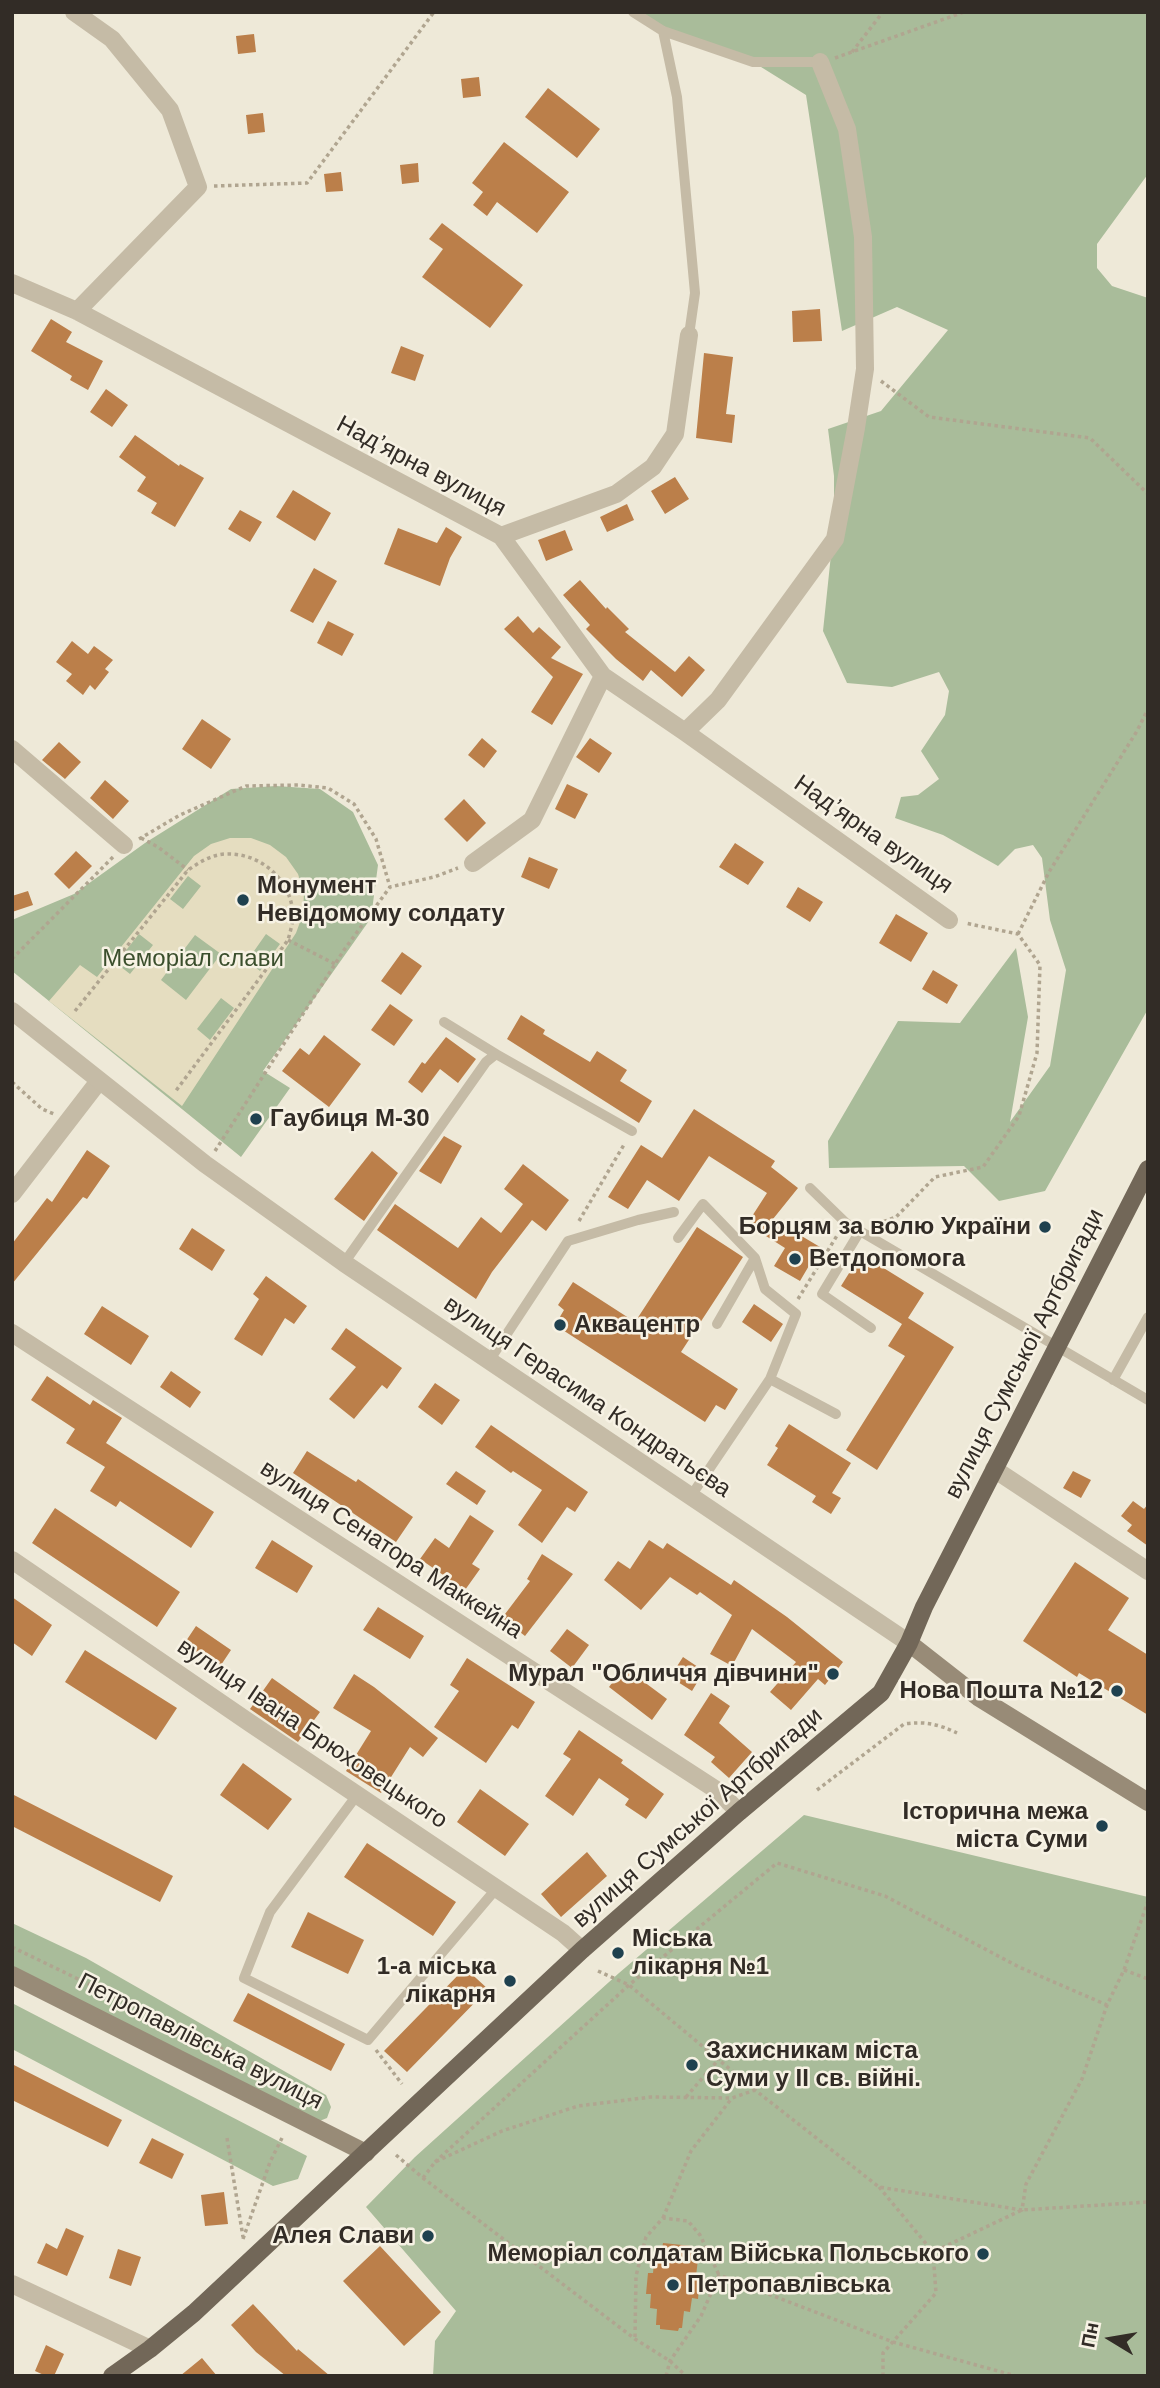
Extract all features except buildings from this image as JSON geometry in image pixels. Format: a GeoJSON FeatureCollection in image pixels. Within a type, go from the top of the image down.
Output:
{"type":"FeatureCollection","features":[{"type":"Feature","properties":{"kind":"main road","name":"вулиця Сумської Артбригади"},"geometry":{"type":"LineString","coordinates":[[112,2376],[194,2313],[582,1950],[739,1812],[881,1693],[909,1643],[924,1606],[1148,1169]]}},
{"type":"Feature","properties":{"kind":"main road","name":"вулиця Герасима Кондратьєва"},"geometry":{"type":"LineString","coordinates":[[909,1643],[978,1697],[1148,1802]]}},
{"type":"Feature","properties":{"kind":"main road","name":"Петропавлівська вулиця"},"geometry":{"type":"LineString","coordinates":[[12,1975],[366,2153]]}},
{"type":"Feature","properties":{"kind":"street"},"geometry":{"type":"LineString","coordinates":[[74,12],[112,39],[170,110],[198,187],[76,311]]}},
{"type":"Feature","properties":{"kind":"street"},"geometry":{"type":"LineString","coordinates":[[685,732],[719,700],[835,539],[865,369],[863,237],[847,129],[820,62]]}},
{"type":"Feature","properties":{"kind":"street","name":"Надʼярна вулиця"},"geometry":{"type":"LineString","coordinates":[[12,283],[76,311],[501,536],[603,676],[949,920]]}},
{"type":"Feature","properties":{"kind":"street"},"geometry":{"type":"LineString","coordinates":[[501,536],[616,494],[653,467],[674,434],[690,335]]}},
{"type":"Feature","properties":{"kind":"street"},"geometry":{"type":"LineString","coordinates":[[473,863],[532,820],[603,676]]}},
{"type":"Feature","properties":{"kind":"street"},"geometry":{"type":"LineString","coordinates":[[12,749],[133,842]]}},
{"type":"Feature","properties":{"kind":"street","name":"вулиця Герасима Кондратьєва"},"geometry":{"type":"LineString","coordinates":[[12,1011],[205,1164],[344,1263],[909,1643]]}},
{"type":"Feature","properties":{"kind":"street"},"geometry":{"type":"LineString","coordinates":[[12,1194],[99,1081]]}},
{"type":"Feature","properties":{"kind":"street","name":"вулиця Сенатора Маккейна"},"geometry":{"type":"LineString","coordinates":[[12,1333],[718,1791],[739,1812]]}},
{"type":"Feature","properties":{"kind":"street"},"geometry":{"type":"LineString","coordinates":[[994,1469],[1148,1571]]}},
{"type":"Feature","properties":{"kind":"street","name":"вулиця Івана Брюховецького"},"geometry":{"type":"LineString","coordinates":[[12,1560],[563,1933],[582,1950]]}},
{"type":"Feature","properties":{"kind":"street"},"geometry":{"type":"LineString","coordinates":[[12,2284],[150,2349]]}},
{"type":"Feature","properties":{"kind":"lane"},"geometry":{"type":"LineString","coordinates":[[633,12],[663,31],[753,62],[820,62]]}},
{"type":"Feature","properties":{"kind":"lane"},"geometry":{"type":"LineString","coordinates":[[663,31],[677,97],[695,293],[690,335]]}},
{"type":"Feature","properties":{"kind":"lane"},"geometry":{"type":"LineString","coordinates":[[444,1022],[632,1131]]}},
{"type":"Feature","properties":{"kind":"lane"},"geometry":{"type":"LineString","coordinates":[[344,1263],[486,1062],[496,1054]]}},
{"type":"Feature","properties":{"kind":"lane"},"geometry":{"type":"LineString","coordinates":[[810,1188],[846,1223],[1148,1400]]}},
{"type":"Feature","properties":{"kind":"lane"},"geometry":{"type":"LineString","coordinates":[[678,1238],[703,1204],[755,1258],[765,1289],[796,1314],[770,1379],[691,1496]]}},
{"type":"Feature","properties":{"kind":"lane"},"geometry":{"type":"LineString","coordinates":[[489,1361],[568,1241],[674,1212]]}},
{"type":"Feature","properties":{"kind":"lane"},"geometry":{"type":"LineString","coordinates":[[860,1231],[822,1294],[871,1328]]}},
{"type":"Feature","properties":{"kind":"lane"},"geometry":{"type":"LineString","coordinates":[[717,1324],[755,1258]]}},
{"type":"Feature","properties":{"kind":"lane"},"geometry":{"type":"LineString","coordinates":[[1113,1380],[1148,1317]]}},
{"type":"Feature","properties":{"kind":"lane"},"geometry":{"type":"LineString","coordinates":[[770,1379],[836,1414]]}},
{"type":"Feature","properties":{"kind":"lane"},"geometry":{"type":"LineString","coordinates":[[357,1795],[270,1912],[244,1978],[368,2040],[496,1889]]}},
{"type":"Feature","properties":{"kind":"path"},"geometry":{"type":"LineString","coordinates":[[198,187],[307,183],[434,12]]}},
{"type":"Feature","properties":{"kind":"path"},"geometry":{"type":"LineString","coordinates":[[852,52],[883,12]]}},
{"type":"Feature","properties":{"kind":"path"},"geometry":{"type":"LineString","coordinates":[[820,62],[964,12]]}},
{"type":"Feature","properties":{"kind":"path"},"geometry":{"type":"LineString","coordinates":[[865,369],[929,417],[1090,438],[1148,494]]}},
{"type":"Feature","properties":{"kind":"path"},"geometry":{"type":"LineString","coordinates":[[1018,934],[1049,872],[1148,709]]}},
{"type":"Feature","properties":{"kind":"path"},"geometry":{"type":"LineString","coordinates":[[12,959],[133,842],[180,815],[246,786],[298,785],[328,788],[355,804],[376,839],[390,887]]}},
{"type":"Feature","properties":{"kind":"path"},"geometry":{"type":"LineString","coordinates":[[133,842],[158,847],[188,870]]}},
{"type":"Feature","properties":{"kind":"path"},"geometry":{"type":"LineString","coordinates":[[75,1011],[188,870],[205,858],[226,853],[247,855],[266,864],[281,879],[290,898],[293,919],[288,940],[175,1092]]}},
{"type":"Feature","properties":{"kind":"path"},"geometry":{"type":"LineString","coordinates":[[205,1164],[226,1137],[335,964],[390,887],[434,877],[473,863]]}},
{"type":"Feature","properties":{"kind":"path"},"geometry":{"type":"LineString","coordinates":[[860,1231],[895,1217],[935,1177],[983,1167],[1019,1116],[1037,1053],[1040,965],[1018,934],[949,920]]}},
{"type":"Feature","properties":{"kind":"path"},"geometry":{"type":"LineString","coordinates":[[288,940],[335,964]]}},
{"type":"Feature","properties":{"kind":"path"},"geometry":{"type":"LineString","coordinates":[[12,1083],[42,1109],[69,1121]]}},
{"type":"Feature","properties":{"kind":"path"},"geometry":{"type":"LineString","coordinates":[[568,1241],[632,1131]]}},
{"type":"Feature","properties":{"kind":"path"},"geometry":{"type":"LineString","coordinates":[[791,1310],[846,1223]]}},
{"type":"Feature","properties":{"kind":"path"},"geometry":{"type":"LineString","coordinates":[[817,1790],[904,1724],[936,1723],[957,1733]]}},
{"type":"Feature","properties":{"kind":"path"},"geometry":{"type":"LineString","coordinates":[[423,2178],[436,2162],[629,1985],[777,1863],[885,1896],[1019,1967],[1107,2005]]}},
{"type":"Feature","properties":{"kind":"path"},"geometry":{"type":"LineString","coordinates":[[1021,2210],[1027,2184],[1082,2078],[1148,1901]]}},
{"type":"Feature","properties":{"kind":"path"},"geometry":{"type":"LineString","coordinates":[[12,1947],[305,2089],[301,2098]]}},
{"type":"Feature","properties":{"kind":"path"},"geometry":{"type":"LineString","coordinates":[[1124,1970],[1148,1979]]}},
{"type":"Feature","properties":{"kind":"path"},"geometry":{"type":"LineString","coordinates":[[598,1971],[629,1985],[879,2188],[933,2252],[936,2293],[883,2353],[883,2376]]}},
{"type":"Feature","properties":{"kind":"path"},"geometry":{"type":"LineString","coordinates":[[368,2040],[402,2084]]}},
{"type":"Feature","properties":{"kind":"path"},"geometry":{"type":"LineString","coordinates":[[685,2097],[719,2059]]}},
{"type":"Feature","properties":{"kind":"path"},"geometry":{"type":"LineString","coordinates":[[436,2162],[502,2131],[578,2106],[651,2097],[732,2098],[755,2090]]}},
{"type":"Feature","properties":{"kind":"path"},"geometry":{"type":"LineString","coordinates":[[635,2339],[636,2276],[646,2237],[663,2218],[691,2151],[732,2098]]}},
{"type":"Feature","properties":{"kind":"path"},"geometry":{"type":"LineString","coordinates":[[227,2138],[243,2239],[270,2162],[282,2138]]}},
{"type":"Feature","properties":{"kind":"path"},"geometry":{"type":"LineString","coordinates":[[396,2155],[635,2339],[670,2361],[686,2376]]}},
{"type":"Feature","properties":{"kind":"path"},"geometry":{"type":"LineString","coordinates":[[879,2188],[1021,2210],[1148,2202]]}},
{"type":"Feature","properties":{"kind":"path"},"geometry":{"type":"LineString","coordinates":[[933,2252],[1021,2210]]}},
{"type":"Feature","properties":{"kind":"path"},"geometry":{"type":"LineString","coordinates":[[663,2218],[688,2221],[700,2235],[719,2275],[893,2342],[1016,2376]]}},
{"type":"Feature","properties":{"kind":"path"},"geometry":{"type":"LineString","coordinates":[[666,2376],[670,2361],[701,2316],[719,2275]]}},
{"type":"Feature","properties":{"kind":"green space"},"geometry":{"type":"Polygon","coordinates":[[[633,12],[1148,12],[1148,174],[1097,244],[1097,268],[1112,286],[1148,298],[1148,1009],[1045,1191],[999,1201],[964,1166],[829,1168],[828,1141],[898,1021],[960,1023],[1016,948],[1028,1017],[1010,1122],[1050,1066],[1066,970],[1050,920],[1042,858],[1033,845],[1015,849],[998,866],[943,835],[895,818],[901,797],[918,795],[939,779],[921,751],[945,715],[949,691],[939,672],[892,687],[847,683],[823,631],[834,526],[834,476],[828,429],[881,411],[948,330],[897,307],[842,331],[806,95],[753,62],[710,48],[633,12]]]}},
{"type":"Feature","properties":{"kind":"green space","name":"Меморіал слави"},"geometry":{"type":"Polygon","coordinates":[[[276,786],[320,789],[353,812],[378,865],[371,918],[263,1071],[290,1088],[241,1157],[12,971],[12,920],[74,894],[145,843],[231,789],[276,786]]]}},
{"type":"Feature","properties":{"kind":"green space"},"geometry":{"type":"Polygon","coordinates":[[[804,1815],[1148,1897],[1148,2376],[433,2376],[435,2341],[456,2311],[366,2207],[415,2157],[619,1973],[804,1815]]]}},
{"type":"Feature","properties":{"kind":"green space"},"geometry":{"type":"Polygon","coordinates":[[[12,1923],[86,1958],[326,2095],[331,2107],[327,2118],[317,2122],[12,1966],[12,1923]]]}},
{"type":"Feature","properties":{"kind":"green space"},"geometry":{"type":"Polygon","coordinates":[[[12,2003],[307,2156],[298,2179],[273,2186],[12,2049],[12,2003]]]}},
{"type":"Feature","properties":{"kind":"shaded area"},"geometry":{"type":"Polygon","coordinates":[[[230,838],[251,838],[270,845],[286,857],[298,874],[304,893],[303,914],[296,933],[182,1106],[49,1001],[80,965],[97,977],[194,856],[211,844],[230,838]],[[188,876],[170,899],[183,909],[201,886],[188,876]],[[139,934],[116,963],[130,974],[153,945],[139,934]],[[266,934],[247,961],[260,971],[280,944],[266,934]],[[195,935],[161,980],[186,1000],[221,954],[195,935]],[[221,998],[197,1029],[210,1040],[234,1008],[221,998]]]}},
{"type":"Feature","properties":{"kind":"place","name":"Монумент Невідомому солдату"},"geometry":{"type":"Point","coordinates":[243,900]}},
{"type":"Feature","properties":{"kind":"place","name":"Гаубиця М-30"},"geometry":{"type":"Point","coordinates":[256,1119]}},
{"type":"Feature","properties":{"kind":"place","name":"Борцям за волю України"},"geometry":{"type":"Point","coordinates":[1045,1227]}},
{"type":"Feature","properties":{"kind":"place","name":"Ветдопомога"},"geometry":{"type":"Point","coordinates":[795,1259]}},
{"type":"Feature","properties":{"kind":"place","name":"Аквацентр"},"geometry":{"type":"Point","coordinates":[560,1325]}},
{"type":"Feature","properties":{"kind":"place","name":"Мурал \"Обличчя дівчини\""},"geometry":{"type":"Point","coordinates":[833,1674]}},
{"type":"Feature","properties":{"kind":"place","name":"Нова Пошта №12"},"geometry":{"type":"Point","coordinates":[1117,1691]}},
{"type":"Feature","properties":{"kind":"place","name":"Історична межа міста Суми"},"geometry":{"type":"Point","coordinates":[1102,1826]}},
{"type":"Feature","properties":{"kind":"place","name":"Міська лікарня №1"},"geometry":{"type":"Point","coordinates":[618,1953]}},
{"type":"Feature","properties":{"kind":"place","name":"1-а міська лікарня"},"geometry":{"type":"Point","coordinates":[510,1981]}},
{"type":"Feature","properties":{"kind":"place","name":"Захисникам міста Суми у ІІ св. війні."},"geometry":{"type":"Point","coordinates":[692,2065]}},
{"type":"Feature","properties":{"kind":"place","name":"Алея Слави"},"geometry":{"type":"Point","coordinates":[428,2236]}},
{"type":"Feature","properties":{"kind":"place","name":"Меморіал солдатам Війська Польського"},"geometry":{"type":"Point","coordinates":[983,2254]}},
{"type":"Feature","properties":{"kind":"place","name":"Петропавлівська"},"geometry":{"type":"Point","coordinates":[673,2285]}}]}
